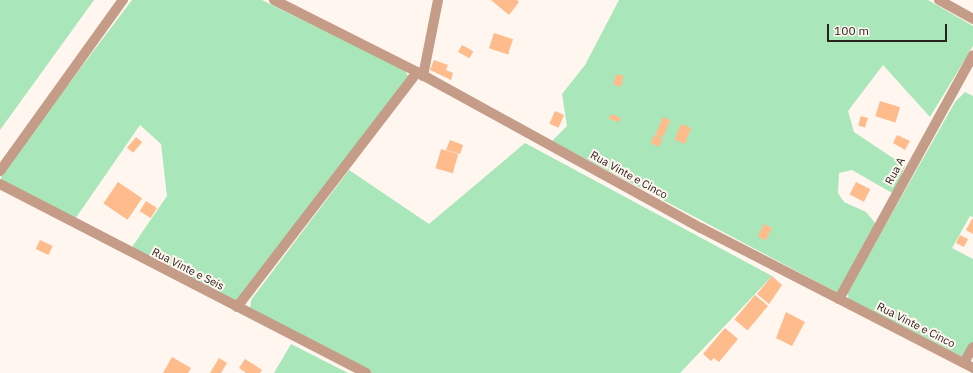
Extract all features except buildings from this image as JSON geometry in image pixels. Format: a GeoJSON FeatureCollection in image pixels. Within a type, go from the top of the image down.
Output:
{"type":"FeatureCollection","features":[{"type":"Feature","properties":{"kind":"street"},"geometry":{"type":"LineString","coordinates":[[0,171],[123,0]]}},
{"type":"Feature","properties":{"kind":"street","name":"Rua Vinte e Cinco"},"geometry":{"type":"LineString","coordinates":[[274,0],[420,74],[701,228],[969,366]]}},
{"type":"Feature","properties":{"kind":"street"},"geometry":{"type":"LineString","coordinates":[[237,308],[420,74],[438,0]]}},
{"type":"Feature","properties":{"kind":"street"},"geometry":{"type":"LineString","coordinates":[[939,0],[973,19]]}},
{"type":"Feature","properties":{"kind":"street","name":"Rua A"},"geometry":{"type":"LineString","coordinates":[[839,299],[973,55]]}},
{"type":"Feature","properties":{"kind":"street","name":"Rua Vinte e Seis"},"geometry":{"type":"LineString","coordinates":[[0,184],[237,308],[366,373]]}},
{"type":"Feature","properties":{"kind":"street"},"geometry":{"type":"LineString","coordinates":[[969,366],[973,348]]}},
{"type":"Feature","properties":{"kind":"green space"},"geometry":{"type":"Polygon","coordinates":[[[0,0],[94,0],[0,130],[0,0]]]}},
{"type":"Feature","properties":{"kind":"green space"},"geometry":{"type":"Polygon","coordinates":[[[132,0],[262,0],[404,70],[409,77],[238,304],[130,250],[167,196],[161,144],[140,125],[73,222],[1,180],[2,172],[132,0]]]}},
{"type":"Feature","properties":{"kind":"green space"},"geometry":{"type":"Polygon","coordinates":[[[619,0],[928,0],[973,26],[973,46],[930,117],[883,65],[848,111],[854,132],[905,166],[894,194],[852,170],[839,173],[838,193],[844,202],[866,212],[877,225],[838,293],[552,141],[567,126],[562,94],[585,65],[619,0]]]}},
{"type":"Feature","properties":{"kind":"green space"},"geometry":{"type":"Polygon","coordinates":[[[965,92],[973,96],[973,217],[970,216],[952,248],[973,259],[973,344],[965,358],[849,299],[847,293],[955,102],[965,92]]]}},
{"type":"Feature","properties":{"kind":"green space"},"geometry":{"type":"Polygon","coordinates":[[[525,143],[772,276],[680,373],[366,373],[250,309],[251,300],[349,170],[429,224],[525,143]]]}},
{"type":"Feature","properties":{"kind":"green space"},"geometry":{"type":"Polygon","coordinates":[[[291,344],[348,373],[274,373],[291,344]]]}}]}
